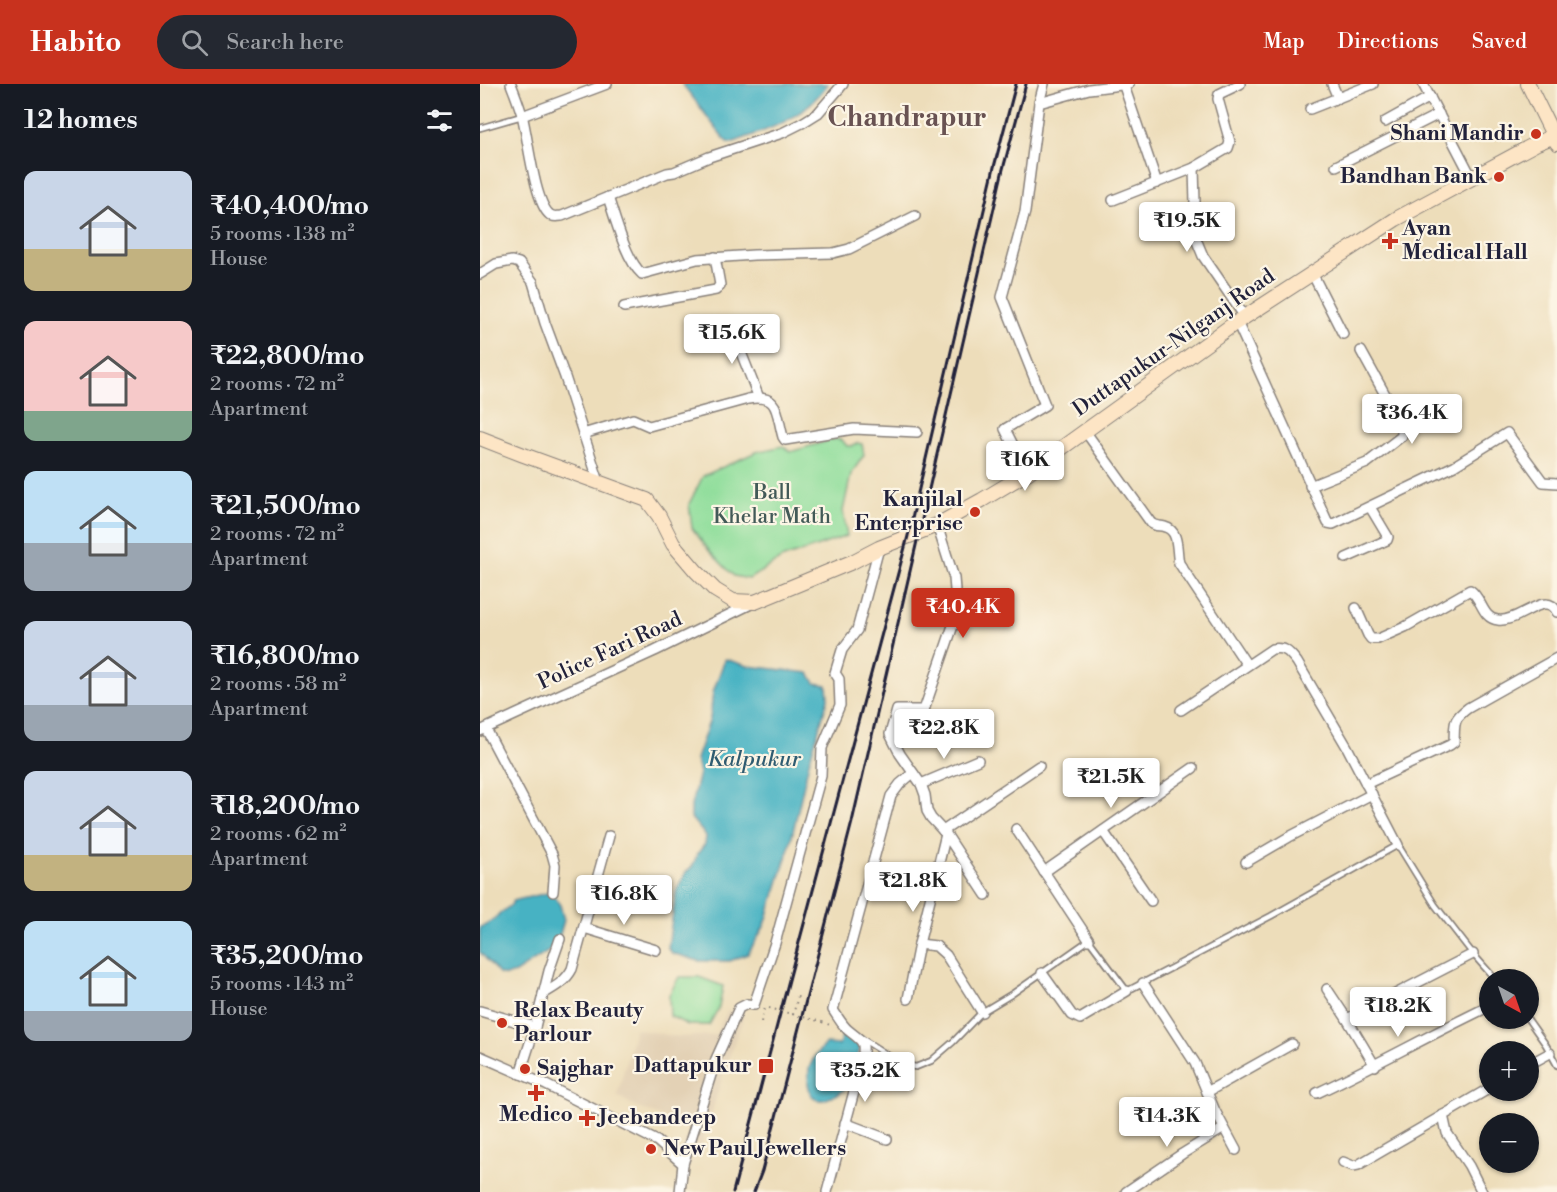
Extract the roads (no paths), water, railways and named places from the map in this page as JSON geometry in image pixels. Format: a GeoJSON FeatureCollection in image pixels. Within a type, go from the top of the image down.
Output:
{"type":"FeatureCollection","features":[{"type":"Feature","properties":{"kind":"main road"},"geometry":{"type":"LineString","coordinates":[[1528,84],[1556,138]]}},
{"type":"Feature","properties":{"kind":"main road","name":"Duttapukur-Nilganj Road"},"geometry":{"type":"LineString","coordinates":[[755,602],[937,525],[982,500],[1027,473],[1241,319],[1396,219],[1537,143],[1556,138]]}},
{"type":"Feature","properties":{"kind":"main road"},"geometry":{"type":"LineString","coordinates":[[480,438],[647,500],[659,516],[673,544],[715,590],[733,601],[755,602]]}},
{"type":"Feature","properties":{"kind":"street"},"geometry":{"type":"LineString","coordinates":[[512,84],[522,116],[536,183],[543,202],[550,215],[554,217],[562,216],[709,157],[782,133],[818,113],[843,84]]}},
{"type":"Feature","properties":{"kind":"street"},"geometry":{"type":"LineString","coordinates":[[522,116],[607,84]]}},
{"type":"Feature","properties":{"kind":"street"},"geometry":{"type":"LineString","coordinates":[[1027,473],[1005,429],[1045,405],[1002,297],[1025,212],[1039,103],[1044,84]]}},
{"type":"Feature","properties":{"kind":"street"},"geometry":{"type":"LineString","coordinates":[[1113,200],[1194,168],[1228,148],[1230,142],[1218,99],[1220,94],[1240,84]]}},
{"type":"Feature","properties":{"kind":"street"},"geometry":{"type":"LineString","coordinates":[[1332,84],[1338,98]]}},
{"type":"Feature","properties":{"kind":"street"},"geometry":{"type":"LineString","coordinates":[[1310,109],[1373,84]]}},
{"type":"Feature","properties":{"kind":"street"},"geometry":{"type":"LineString","coordinates":[[1424,84],[1472,178]]}},
{"type":"Feature","properties":{"kind":"street"},"geometry":{"type":"LineString","coordinates":[[1039,103],[1089,89],[1126,85],[1157,183]]}},
{"type":"Feature","properties":{"kind":"street"},"geometry":{"type":"LineString","coordinates":[[1385,122],[1430,97]]}},
{"type":"Feature","properties":{"kind":"street"},"geometry":{"type":"LineString","coordinates":[[1336,166],[1439,114]]}},
{"type":"Feature","properties":{"kind":"street"},"geometry":{"type":"LineString","coordinates":[[1194,168],[1196,239],[1203,256],[1241,319],[1310,486],[1328,523],[1333,524],[1454,466],[1507,433],[1543,482],[1557,483]]}},
{"type":"Feature","properties":{"kind":"street"},"geometry":{"type":"LineString","coordinates":[[608,197],[623,242],[636,268],[642,274],[697,259],[715,257],[833,253],[849,249],[915,216]]}},
{"type":"Feature","properties":{"kind":"street"},"geometry":{"type":"LineString","coordinates":[[624,307],[716,290],[720,285],[715,257]]}},
{"type":"Feature","properties":{"kind":"street"},"geometry":{"type":"LineString","coordinates":[[480,274],[496,264],[512,261],[519,263],[526,270],[565,377],[599,482]]}},
{"type":"Feature","properties":{"kind":"street"},"geometry":{"type":"LineString","coordinates":[[1312,273],[1344,334]]}},
{"type":"Feature","properties":{"kind":"street"},"geometry":{"type":"LineString","coordinates":[[729,322],[759,398]]}},
{"type":"Feature","properties":{"kind":"street"},"geometry":{"type":"LineString","coordinates":[[1310,486],[1367,463],[1402,436],[1398,418],[1361,351]]}},
{"type":"Feature","properties":{"kind":"street"},"geometry":{"type":"LineString","coordinates":[[583,434],[633,419],[649,426],[759,398],[770,400],[774,404],[785,440],[854,429],[917,432]]}},
{"type":"Feature","properties":{"kind":"street"},"geometry":{"type":"LineString","coordinates":[[1085,431],[1150,523],[1156,527],[1164,526],[1172,531],[1176,538],[1179,563],[1247,665]]}},
{"type":"Feature","properties":{"kind":"street"},"geometry":{"type":"LineString","coordinates":[[1346,558],[1387,540],[1388,537],[1370,507]]}},
{"type":"Feature","properties":{"kind":"street"},"geometry":{"type":"LineString","coordinates":[[937,525],[954,578],[957,614],[924,710],[897,710],[890,734],[900,754],[921,784],[931,818],[945,833],[986,894]]}},
{"type":"Feature","properties":{"kind":"street"},"geometry":{"type":"LineString","coordinates":[[680,1192],[683,1164],[716,1059],[739,1008],[747,1004],[754,1005],[775,943],[821,776],[822,748],[840,705],[838,679],[835,673],[842,650],[857,630],[879,548]]}},
{"type":"Feature","properties":{"kind":"street"},"geometry":{"type":"LineString","coordinates":[[1356,608],[1371,639],[1378,639],[1405,627],[1470,590],[1486,614],[1498,621],[1513,618],[1543,603],[1549,603],[1555,607],[1557,612]]}},
{"type":"Feature","properties":{"kind":"street","name":"Police Fari Road"},"geometry":{"type":"LineString","coordinates":[[483,730],[755,602]]}},
{"type":"Feature","properties":{"kind":"street"},"geometry":{"type":"LineString","coordinates":[[1181,710],[1272,649],[1281,647],[1290,652],[1347,747],[1398,845]]}},
{"type":"Feature","properties":{"kind":"street"},"geometry":{"type":"LineString","coordinates":[[1366,784],[1450,746],[1454,742],[1455,720],[1458,715],[1557,658]]}},
{"type":"Feature","properties":{"kind":"street"},"geometry":{"type":"LineString","coordinates":[[483,730],[552,854],[555,865],[553,892]]}},
{"type":"Feature","properties":{"kind":"street"},"geometry":{"type":"LineString","coordinates":[[921,784],[978,760]]}},
{"type":"Feature","properties":{"kind":"street"},"geometry":{"type":"LineString","coordinates":[[908,999],[945,833],[1039,766]]}},
{"type":"Feature","properties":{"kind":"street"},"geometry":{"type":"LineString","coordinates":[[1044,872],[1193,768]]}},
{"type":"Feature","properties":{"kind":"street"},"geometry":{"type":"LineString","coordinates":[[827,1192],[864,1048],[860,1037],[847,1029],[833,1010],[891,796],[913,773]]}},
{"type":"Feature","properties":{"kind":"street"},"geometry":{"type":"LineString","coordinates":[[1246,862],[1372,794]]}},
{"type":"Feature","properties":{"kind":"street"},"geometry":{"type":"LineString","coordinates":[[1016,829],[1089,940]]}},
{"type":"Feature","properties":{"kind":"street"},"geometry":{"type":"LineString","coordinates":[[1103,831],[1151,901]]}},
{"type":"Feature","properties":{"kind":"street"},"geometry":{"type":"LineString","coordinates":[[543,994],[562,982],[572,969],[609,836]]}},
{"type":"Feature","properties":{"kind":"street"},"geometry":{"type":"LineString","coordinates":[[596,884],[665,906]]}},
{"type":"Feature","properties":{"kind":"street"},"geometry":{"type":"LineString","coordinates":[[584,928],[656,950]]}},
{"type":"Feature","properties":{"kind":"street"},"geometry":{"type":"LineString","coordinates":[[520,1074],[536,1027],[549,971],[560,939]]}},
{"type":"Feature","properties":{"kind":"street"},"geometry":{"type":"LineString","coordinates":[[919,944],[936,946],[946,955],[982,1012]]}},
{"type":"Feature","properties":{"kind":"street"},"geometry":{"type":"LineString","coordinates":[[1347,1018],[1473,954]]}},
{"type":"Feature","properties":{"kind":"street"},"geometry":{"type":"LineString","coordinates":[[1042,973],[1072,1015],[1080,1019],[1127,991]]}},
{"type":"Feature","properties":{"kind":"street"},"geometry":{"type":"LineString","coordinates":[[1143,982],[1195,1063],[1215,1111],[1236,1150]]}},
{"type":"Feature","properties":{"kind":"street"},"geometry":{"type":"LineString","coordinates":[[1327,989],[1375,1066]]}},
{"type":"Feature","properties":{"kind":"street"},"geometry":{"type":"LineString","coordinates":[[480,1011],[536,1027]]}},
{"type":"Feature","properties":{"kind":"street"},"geometry":{"type":"LineString","coordinates":[[1317,1093],[1375,1066],[1479,1012]]}},
{"type":"Feature","properties":{"kind":"street"},"geometry":{"type":"LineString","coordinates":[[1207,1092],[1292,1044]]}},
{"type":"Feature","properties":{"kind":"street"},"geometry":{"type":"LineString","coordinates":[[1539,1059],[1550,1053]]}},
{"type":"Feature","properties":{"kind":"street"},"geometry":{"type":"LineString","coordinates":[[480,1056],[546,1085],[657,1141],[683,1164]]}},
{"type":"Feature","properties":{"kind":"street"},"geometry":{"type":"LineString","coordinates":[[1343,1162],[1353,1166],[1358,1165],[1479,1094]]}},
{"type":"Feature","properties":{"kind":"street"},"geometry":{"type":"LineString","coordinates":[[1443,1115],[1446,1133],[1469,1166],[1482,1192]]}},
{"type":"Feature","properties":{"kind":"street"},"geometry":{"type":"LineString","coordinates":[[845,1123],[887,1139]]}},
{"type":"Feature","properties":{"kind":"street"},"geometry":{"type":"LineString","coordinates":[[1127,1192],[1224,1128]]}},
{"type":"Feature","properties":{"kind":"street"},"geometry":{"type":"LineString","coordinates":[[673,1192],[681,1177]]}},
{"type":"Feature","properties":{"kind":"lane"},"geometry":{"type":"LineString","coordinates":[[480,128],[522,116]]}},
{"type":"Feature","properties":{"kind":"lane"},"geometry":{"type":"LineString","coordinates":[[860,1037],[903,1065],[916,1066],[931,1061],[982,1012],[1012,994],[1089,940],[1127,991],[1271,916],[1398,845],[1435,904],[1486,969]]}},
{"type":"Feature","properties":{"kind":"lane"},"geometry":{"type":"LineString","coordinates":[[1534,1029],[1557,1065]]}},
{"type":"Feature","properties":{"kind":"water"},"geometry":{"type":"Polygon","coordinates":[[[682,84],[828,84],[796,115],[772,128],[731,143],[727,142],[682,84]]]}},
{"type":"Feature","properties":{"kind":"water","name":"Kalpukur"},"geometry":{"type":"Polygon","coordinates":[[[725,659],[748,666],[809,673],[815,683],[827,685],[828,699],[809,762],[790,845],[765,925],[748,954],[730,961],[699,961],[672,953],[668,948],[676,891],[705,844],[706,836],[691,818],[691,806],[699,773],[696,759],[710,719],[713,692],[725,659]]]}},
{"type":"Feature","properties":{"kind":"water"},"geometry":{"type":"Polygon","coordinates":[[[547,893],[555,897],[564,920],[555,945],[515,973],[506,976],[499,974],[480,952],[480,927],[486,925],[512,904],[512,901],[547,893]]]}},
{"type":"Feature","properties":{"kind":"water"},"geometry":{"type":"Polygon","coordinates":[[[843,1034],[855,1040],[860,1048],[850,1084],[840,1093],[824,1100],[818,1100],[811,1095],[808,1084],[809,1068],[825,1044],[839,1045],[843,1034]]]}},
{"type":"Feature","properties":{"kind":"railway"},"geometry":{"type":"LineString","coordinates":[[733,1192],[908,536],[994,167],[1016,84]]}},
{"type":"Feature","properties":{"kind":"railway"},"geometry":{"type":"LineString","coordinates":[[754,1192],[762,1171],[852,822],[1003,169],[1026,84]]}},
{"type":"Feature","properties":{"kind":"place","name":"Shani Mandir"},"geometry":{"type":"Point","coordinates":[1536,134]}},
{"type":"Feature","properties":{"kind":"place","name":"Bandhan Bank"},"geometry":{"type":"Point","coordinates":[1499,177]}},
{"type":"Feature","properties":{"kind":"place","name":"Ayan Medical Hall"},"geometry":{"type":"Point","coordinates":[1390,241]}},
{"type":"Feature","properties":{"kind":"place","name":"Kanjilal Enterprise"},"geometry":{"type":"Point","coordinates":[975,512]}},
{"type":"Feature","properties":{"kind":"place","name":"Relax Beauty Parlour"},"geometry":{"type":"Point","coordinates":[502,1023]}},
{"type":"Feature","properties":{"kind":"place","name":"Dattapukur"},"geometry":{"type":"Point","coordinates":[766,1066]}},
{"type":"Feature","properties":{"kind":"place","name":"Sajghar"},"geometry":{"type":"Point","coordinates":[525,1069]}},
{"type":"Feature","properties":{"kind":"place","name":"Medico"},"geometry":{"type":"Point","coordinates":[536,1093]}},
{"type":"Feature","properties":{"kind":"place","name":"Jeebandeep"},"geometry":{"type":"Point","coordinates":[587,1118]}},
{"type":"Feature","properties":{"kind":"place","name":"New Paul Jewellers"},"geometry":{"type":"Point","coordinates":[651,1149]}},
{"type":"Feature","properties":{"kind":"district","name":"Chandrapur"},"geometry":{"type":"Point","coordinates":[907,118]}},
{"type":"Feature","properties":{"kind":"park label","name":"Ball Khelar Math"},"geometry":{"type":"Point","coordinates":[772,505]}}]}
